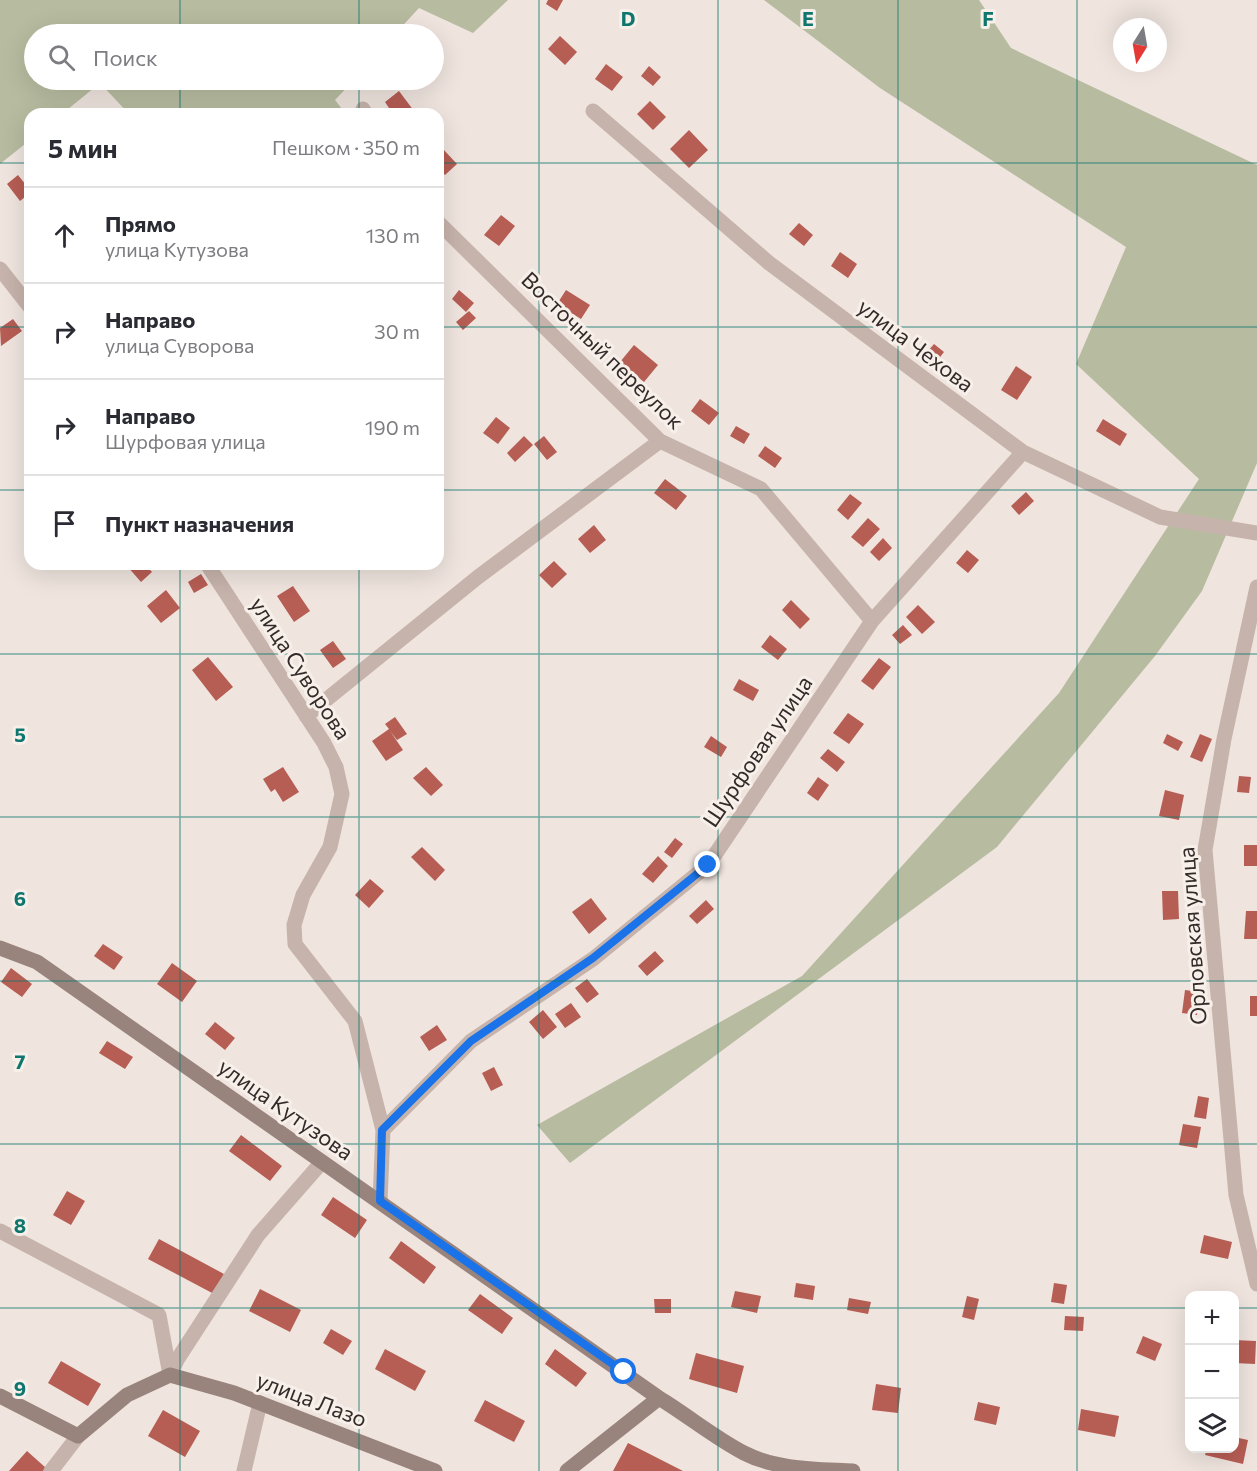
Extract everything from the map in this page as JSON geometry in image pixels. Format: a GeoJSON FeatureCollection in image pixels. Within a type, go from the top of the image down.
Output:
{"type":"FeatureCollection","features":[{"type":"Feature","properties":{"kind":"street","name":"улица Чехова"},"geometry":{"type":"LineString","coordinates":[[593,111],[769,263],[1023,452],[1160,517],[1257,533]]}},
{"type":"Feature","properties":{"kind":"street","name":"Восточный переулок"},"geometry":{"type":"LineString","coordinates":[[444,228],[660,441],[761,489],[872,621]]}},
{"type":"Feature","properties":{"kind":"street"},"geometry":{"type":"LineString","coordinates":[[0,269],[24,299]]}},
{"type":"Feature","properties":{"kind":"street"},"geometry":{"type":"LineString","coordinates":[[306,716],[478,577],[660,441]]}},
{"type":"Feature","properties":{"kind":"street","name":"Шурфовая улица"},"geometry":{"type":"LineString","coordinates":[[382,1130],[471,1041],[593,958],[708,865],[872,621],[1023,452]]}},
{"type":"Feature","properties":{"kind":"street","name":"улица Суворова"},"geometry":{"type":"LineString","coordinates":[[211,570],[324,743],[336,767],[342,794],[330,847],[303,895],[294,925],[295,944],[355,1020],[382,1130],[380,1201]]}},
{"type":"Feature","properties":{"kind":"street","name":"Орловская улица"},"geometry":{"type":"LineString","coordinates":[[1257,587],[1224,739],[1205,850],[1236,1195],[1257,1284]]}},
{"type":"Feature","properties":{"kind":"street","name":"улица Кутузова"},"geometry":{"type":"LineString","coordinates":[[0,948],[37,962],[659,1398]]}},
{"type":"Feature","properties":{"kind":"street"},"geometry":{"type":"LineString","coordinates":[[51,1471],[78,1436],[127,1395],[170,1375],[177,1360],[258,1236],[322,1161]]}},
{"type":"Feature","properties":{"kind":"street"},"geometry":{"type":"LineString","coordinates":[[0,1231],[159,1315],[170,1375]]}},
{"type":"Feature","properties":{"kind":"street","name":"улица Лазо"},"geometry":{"type":"LineString","coordinates":[[170,1375],[234,1392],[435,1471]]}},
{"type":"Feature","properties":{"kind":"street"},"geometry":{"type":"LineString","coordinates":[[0,1396],[78,1436]]}},
{"type":"Feature","properties":{"kind":"street"},"geometry":{"type":"LineString","coordinates":[[567,1471],[659,1398],[745,1454],[784,1466],[853,1471]]}},
{"type":"Feature","properties":{"kind":"street"},"geometry":{"type":"LineString","coordinates":[[244,1471],[260,1403]]}},
{"type":"Feature","properties":{"kind":"green space"},"geometry":{"type":"Polygon","coordinates":[[[0,0],[508,0],[473,33],[419,8],[404,24],[24,24],[24,90],[91,90],[69,108],[24,108],[24,145],[0,164],[0,0]]]}},
{"type":"Feature","properties":{"kind":"green space"},"geometry":{"type":"Polygon","coordinates":[[[764,0],[979,0],[1011,48],[1257,165],[1257,463],[1202,591],[1155,656],[997,847],[570,1163],[537,1125],[802,976],[1059,693],[1199,479],[1076,364],[1126,247],[880,88],[764,0]]]}},
{"type":"Feature","properties":{"kind":"green space"},"geometry":{"type":"Polygon","coordinates":[[[107,90],[344,90],[335,100],[341,108],[123,108],[107,90]]]}},
{"type":"Feature","properties":{"kind":"building"},"geometry":{"type":"Polygon","coordinates":[[[548,0],[563,0],[557,11],[546,4],[548,0]]]}},
{"type":"Feature","properties":{"kind":"building"},"geometry":{"type":"Polygon","coordinates":[[[560,36],[577,52],[565,65],[548,49],[560,36]]]}},
{"type":"Feature","properties":{"kind":"building"},"geometry":{"type":"Polygon","coordinates":[[[606,64],[623,77],[612,91],[595,79],[606,64]]]}},
{"type":"Feature","properties":{"kind":"building"},"geometry":{"type":"Polygon","coordinates":[[[649,66],[661,77],[653,86],[641,76],[649,66]]]}},
{"type":"Feature","properties":{"kind":"building"},"geometry":{"type":"Polygon","coordinates":[[[399,91],[412,108],[389,108],[385,102],[399,91]]]}},
{"type":"Feature","properties":{"kind":"building"},"geometry":{"type":"Polygon","coordinates":[[[650,101],[666,117],[653,130],[637,114],[650,101]]]}},
{"type":"Feature","properties":{"kind":"building"},"geometry":{"type":"Polygon","coordinates":[[[689,130],[708,150],[689,168],[670,149],[689,130]]]}},
{"type":"Feature","properties":{"kind":"building"},"geometry":{"type":"Polygon","coordinates":[[[444,150],[457,164],[444,174],[444,150]]]}},
{"type":"Feature","properties":{"kind":"building"},"geometry":{"type":"Polygon","coordinates":[[[18,175],[24,182],[24,198],[20,201],[7,184],[18,175]]]}},
{"type":"Feature","properties":{"kind":"building"},"geometry":{"type":"Polygon","coordinates":[[[501,215],[515,226],[499,246],[484,235],[501,215]]]}},
{"type":"Feature","properties":{"kind":"building"},"geometry":{"type":"Polygon","coordinates":[[[799,223],[813,235],[804,246],[789,234],[799,223]]]}},
{"type":"Feature","properties":{"kind":"building"},"geometry":{"type":"Polygon","coordinates":[[[840,252],[857,264],[848,278],[831,266],[840,252]]]}},
{"type":"Feature","properties":{"kind":"building"},"geometry":{"type":"Polygon","coordinates":[[[459,290],[474,303],[466,312],[452,299],[459,290]]]}},
{"type":"Feature","properties":{"kind":"building"},"geometry":{"type":"Polygon","coordinates":[[[566,290],[590,305],[581,319],[557,304],[566,290]]]}},
{"type":"Feature","properties":{"kind":"building"},"geometry":{"type":"Polygon","coordinates":[[[469,311],[476,318],[463,330],[456,322],[469,311]]]}},
{"type":"Feature","properties":{"kind":"building"},"geometry":{"type":"Polygon","coordinates":[[[13,319],[22,331],[1,346],[0,328],[13,319]]]}},
{"type":"Feature","properties":{"kind":"building"},"geometry":{"type":"Polygon","coordinates":[[[934,344],[944,352],[934,365],[923,357],[934,344]]]}},
{"type":"Feature","properties":{"kind":"building"},"geometry":{"type":"Polygon","coordinates":[[[634,345],[658,365],[644,382],[620,362],[634,345]]]}},
{"type":"Feature","properties":{"kind":"building"},"geometry":{"type":"Polygon","coordinates":[[[1016,366],[1032,377],[1017,400],[1001,390],[1016,366]]]}},
{"type":"Feature","properties":{"kind":"building"},"geometry":{"type":"Polygon","coordinates":[[[700,399],[719,413],[709,425],[691,411],[700,399]]]}},
{"type":"Feature","properties":{"kind":"building"},"geometry":{"type":"Polygon","coordinates":[[[496,417],[510,428],[498,444],[483,433],[496,417]]]}},
{"type":"Feature","properties":{"kind":"building"},"geometry":{"type":"Polygon","coordinates":[[[1103,419],[1127,434],[1120,446],[1096,431],[1103,419]]]}},
{"type":"Feature","properties":{"kind":"building"},"geometry":{"type":"Polygon","coordinates":[[[736,426],[750,434],[744,444],[730,436],[736,426]]]}},
{"type":"Feature","properties":{"kind":"building"},"geometry":{"type":"Polygon","coordinates":[[[524,436],[533,445],[515,462],[507,453],[524,436]]]}},
{"type":"Feature","properties":{"kind":"building"},"geometry":{"type":"Polygon","coordinates":[[[544,436],[557,452],[547,460],[534,444],[544,436]]]}},
{"type":"Feature","properties":{"kind":"building"},"geometry":{"type":"Polygon","coordinates":[[[765,446],[782,458],[775,468],[758,456],[765,446]]]}},
{"type":"Feature","properties":{"kind":"building"},"geometry":{"type":"Polygon","coordinates":[[[665,479],[687,496],[676,510],[654,493],[665,479]]]}},
{"type":"Feature","properties":{"kind":"building"},"geometry":{"type":"Polygon","coordinates":[[[1026,492],[1034,501],[1019,515],[1011,506],[1026,492]]]}},
{"type":"Feature","properties":{"kind":"building"},"geometry":{"type":"Polygon","coordinates":[[[850,494],[862,503],[848,520],[837,510],[850,494]]]}},
{"type":"Feature","properties":{"kind":"building"},"geometry":{"type":"Polygon","coordinates":[[[868,518],[880,529],[863,547],[851,537],[868,518]]]}},
{"type":"Feature","properties":{"kind":"building"},"geometry":{"type":"Polygon","coordinates":[[[594,525],[606,540],[590,553],[578,539],[594,525]]]}},
{"type":"Feature","properties":{"kind":"building"},"geometry":{"type":"Polygon","coordinates":[[[883,538],[892,548],[879,561],[870,552],[883,538]]]}},
{"type":"Feature","properties":{"kind":"building"},"geometry":{"type":"Polygon","coordinates":[[[967,550],[979,560],[968,573],[956,563],[967,550]]]}},
{"type":"Feature","properties":{"kind":"building"},"geometry":{"type":"Polygon","coordinates":[[[554,561],[567,574],[552,588],[539,575],[554,561]]]}},
{"type":"Feature","properties":{"kind":"building"},"geometry":{"type":"Polygon","coordinates":[[[130,570],[150,570],[152,572],[141,582],[130,570]]]}},
{"type":"Feature","properties":{"kind":"building"},"geometry":{"type":"Polygon","coordinates":[[[201,574],[208,585],[194,593],[188,582],[201,574]]]}},
{"type":"Feature","properties":{"kind":"building"},"geometry":{"type":"Polygon","coordinates":[[[293,586],[310,611],[294,622],[277,596],[293,586]]]}},
{"type":"Feature","properties":{"kind":"building"},"geometry":{"type":"Polygon","coordinates":[[[166,590],[180,608],[161,623],[147,606],[166,590]]]}},
{"type":"Feature","properties":{"kind":"building"},"geometry":{"type":"Polygon","coordinates":[[[791,600],[810,619],[800,629],[782,610],[791,600]]]}},
{"type":"Feature","properties":{"kind":"building"},"geometry":{"type":"Polygon","coordinates":[[[918,605],[935,622],[922,634],[906,617],[918,605]]]}},
{"type":"Feature","properties":{"kind":"building"},"geometry":{"type":"Polygon","coordinates":[[[903,625],[912,635],[900,644],[892,635],[903,625]]]}},
{"type":"Feature","properties":{"kind":"building"},"geometry":{"type":"Polygon","coordinates":[[[770,635],[787,649],[778,660],[761,647],[770,635]]]}},
{"type":"Feature","properties":{"kind":"building"},"geometry":{"type":"Polygon","coordinates":[[[333,641],[346,659],[333,668],[320,650],[333,641]]]}},
{"type":"Feature","properties":{"kind":"building"},"geometry":{"type":"Polygon","coordinates":[[[208,657],[233,687],[216,701],[192,670],[208,657]]]}},
{"type":"Feature","properties":{"kind":"building"},"geometry":{"type":"Polygon","coordinates":[[[879,658],[891,667],[873,690],[861,681],[879,658]]]}},
{"type":"Feature","properties":{"kind":"building"},"geometry":{"type":"Polygon","coordinates":[[[739,679],[759,690],[753,701],[733,690],[739,679]]]}},
{"type":"Feature","properties":{"kind":"building"},"geometry":{"type":"Polygon","coordinates":[[[848,713],[864,724],[849,744],[833,733],[848,713]]]}},
{"type":"Feature","properties":{"kind":"building"},"geometry":{"type":"Polygon","coordinates":[[[395,717],[407,734],[397,740],[390,731],[403,750],[386,761],[372,741],[389,729],[385,724],[395,717]]]}},
{"type":"Feature","properties":{"kind":"building"},"geometry":{"type":"Polygon","coordinates":[[[1167,734],[1183,742],[1178,751],[1163,743],[1167,734]]]}},
{"type":"Feature","properties":{"kind":"building"},"geometry":{"type":"Polygon","coordinates":[[[1200,734],[1212,739],[1202,762],[1190,757],[1200,734]]]}},
{"type":"Feature","properties":{"kind":"building"},"geometry":{"type":"Polygon","coordinates":[[[711,736],[727,747],[721,757],[704,747],[711,736]]]}},
{"type":"Feature","properties":{"kind":"building"},"geometry":{"type":"Polygon","coordinates":[[[828,749],[845,762],[837,772],[820,758],[828,749]]]}},
{"type":"Feature","properties":{"kind":"building"},"geometry":{"type":"Polygon","coordinates":[[[283,767],[299,792],[283,802],[275,789],[271,792],[263,779],[283,767]]]}},
{"type":"Feature","properties":{"kind":"building"},"geometry":{"type":"Polygon","coordinates":[[[426,767],[443,785],[431,796],[413,778],[426,767]]]}},
{"type":"Feature","properties":{"kind":"building"},"geometry":{"type":"Polygon","coordinates":[[[1239,776],[1251,777],[1249,793],[1237,792],[1239,776]]]}},
{"type":"Feature","properties":{"kind":"building"},"geometry":{"type":"Polygon","coordinates":[[[818,777],[829,785],[818,801],[807,793],[818,777]]]}},
{"type":"Feature","properties":{"kind":"building"},"geometry":{"type":"Polygon","coordinates":[[[1165,790],[1184,795],[1179,820],[1159,816],[1165,790]]]}},
{"type":"Feature","properties":{"kind":"building"},"geometry":{"type":"Polygon","coordinates":[[[675,838],[683,844],[672,858],[664,852],[675,838]]]}},
{"type":"Feature","properties":{"kind":"building"},"geometry":{"type":"Polygon","coordinates":[[[1244,845],[1257,845],[1257,866],[1244,866],[1244,845]]]}},
{"type":"Feature","properties":{"kind":"building"},"geometry":{"type":"Polygon","coordinates":[[[422,847],[445,870],[435,881],[411,857],[422,847]]]}},
{"type":"Feature","properties":{"kind":"building"},"geometry":{"type":"Polygon","coordinates":[[[658,856],[668,866],[653,883],[642,874],[658,856]]]}},
{"type":"Feature","properties":{"kind":"building"},"geometry":{"type":"Polygon","coordinates":[[[370,879],[384,891],[369,908],[355,895],[370,879]]]}},
{"type":"Feature","properties":{"kind":"building"},"geometry":{"type":"Polygon","coordinates":[[[1162,891],[1178,891],[1179,919],[1163,920],[1162,891]]]}},
{"type":"Feature","properties":{"kind":"building"},"geometry":{"type":"Polygon","coordinates":[[[591,898],[607,919],[589,934],[572,912],[591,898]]]}},
{"type":"Feature","properties":{"kind":"building"},"geometry":{"type":"Polygon","coordinates":[[[706,900],[714,909],[697,924],[689,916],[706,900]]]}},
{"type":"Feature","properties":{"kind":"building"},"geometry":{"type":"Polygon","coordinates":[[[1246,911],[1257,911],[1257,939],[1244,939],[1246,911]]]}},
{"type":"Feature","properties":{"kind":"building"},"geometry":{"type":"Polygon","coordinates":[[[103,944],[123,957],[114,970],[94,956],[103,944]]]}},
{"type":"Feature","properties":{"kind":"building"},"geometry":{"type":"Polygon","coordinates":[[[655,951],[664,961],[647,976],[638,966],[655,951]]]}},
{"type":"Feature","properties":{"kind":"building"},"geometry":{"type":"Polygon","coordinates":[[[172,963],[197,981],[182,1002],[157,984],[172,963]]]}},
{"type":"Feature","properties":{"kind":"building"},"geometry":{"type":"Polygon","coordinates":[[[11,968],[32,984],[22,997],[1,982],[11,968]]]}},
{"type":"Feature","properties":{"kind":"building"},"geometry":{"type":"Polygon","coordinates":[[[587,979],[599,994],[587,1003],[575,988],[587,979]]]}},
{"type":"Feature","properties":{"kind":"building"},"geometry":{"type":"Polygon","coordinates":[[[1185,990],[1200,992],[1197,1015],[1182,1013],[1185,990]]]}},
{"type":"Feature","properties":{"kind":"building"},"geometry":{"type":"Polygon","coordinates":[[[1250,996],[1257,996],[1257,1016],[1250,1016],[1250,996]]]}},
{"type":"Feature","properties":{"kind":"building"},"geometry":{"type":"Polygon","coordinates":[[[571,1003],[581,1017],[565,1028],[555,1014],[571,1003]]]}},
{"type":"Feature","properties":{"kind":"building"},"geometry":{"type":"Polygon","coordinates":[[[543,1010],[557,1027],[543,1039],[529,1022],[543,1010]]]}},
{"type":"Feature","properties":{"kind":"building"},"geometry":{"type":"Polygon","coordinates":[[[215,1022],[235,1038],[225,1050],[205,1034],[215,1022]]]}},
{"type":"Feature","properties":{"kind":"building"},"geometry":{"type":"Polygon","coordinates":[[[437,1025],[447,1040],[429,1051],[420,1037],[437,1025]]]}},
{"type":"Feature","properties":{"kind":"building"},"geometry":{"type":"Polygon","coordinates":[[[107,1041],[133,1057],[125,1069],[99,1053],[107,1041]]]}},
{"type":"Feature","properties":{"kind":"building"},"geometry":{"type":"Polygon","coordinates":[[[494,1067],[503,1085],[491,1091],[482,1073],[494,1067]]]}},
{"type":"Feature","properties":{"kind":"building"},"geometry":{"type":"Polygon","coordinates":[[[1198,1096],[1209,1098],[1206,1119],[1194,1117],[1198,1096]]]}},
{"type":"Feature","properties":{"kind":"building"},"geometry":{"type":"Polygon","coordinates":[[[1183,1124],[1201,1127],[1197,1148],[1179,1145],[1183,1124]]]}},
{"type":"Feature","properties":{"kind":"building"},"geometry":{"type":"Polygon","coordinates":[[[241,1135],[282,1166],[270,1181],[229,1151],[241,1135]]]}},
{"type":"Feature","properties":{"kind":"building"},"geometry":{"type":"Polygon","coordinates":[[[67,1191],[85,1201],[71,1225],[53,1215],[67,1191]]]}},
{"type":"Feature","properties":{"kind":"building"},"geometry":{"type":"Polygon","coordinates":[[[333,1197],[367,1220],[355,1238],[321,1215],[333,1197]]]}},
{"type":"Feature","properties":{"kind":"building"},"geometry":{"type":"Polygon","coordinates":[[[1204,1235],[1232,1242],[1228,1259],[1200,1253],[1204,1235]]]}},
{"type":"Feature","properties":{"kind":"building"},"geometry":{"type":"Polygon","coordinates":[[[159,1239],[224,1274],[214,1294],[148,1259],[159,1239]]]}},
{"type":"Feature","properties":{"kind":"building"},"geometry":{"type":"Polygon","coordinates":[[[401,1241],[436,1267],[424,1284],[389,1258],[401,1241]]]}},
{"type":"Feature","properties":{"kind":"building"},"geometry":{"type":"Polygon","coordinates":[[[796,1283],[815,1286],[813,1300],[794,1297],[796,1283]]]}},
{"type":"Feature","properties":{"kind":"building"},"geometry":{"type":"Polygon","coordinates":[[[1054,1283],[1067,1285],[1064,1304],[1051,1302],[1054,1283]]]}},
{"type":"Feature","properties":{"kind":"building"},"geometry":{"type":"Polygon","coordinates":[[[260,1289],[301,1310],[290,1332],[249,1311],[260,1289]]]}},
{"type":"Feature","properties":{"kind":"building"},"geometry":{"type":"Polygon","coordinates":[[[735,1291],[761,1296],[757,1313],[731,1307],[735,1291]]]}},
{"type":"Feature","properties":{"kind":"building"},"geometry":{"type":"Polygon","coordinates":[[[480,1294],[513,1318],[502,1334],[468,1310],[480,1294]]]}},
{"type":"Feature","properties":{"kind":"building"},"geometry":{"type":"Polygon","coordinates":[[[967,1296],[979,1299],[974,1320],[962,1317],[967,1296]]]}},
{"type":"Feature","properties":{"kind":"building"},"geometry":{"type":"Polygon","coordinates":[[[849,1298],[871,1302],[868,1314],[847,1310],[849,1298]]]}},
{"type":"Feature","properties":{"kind":"building"},"geometry":{"type":"Polygon","coordinates":[[[654,1299],[671,1299],[671,1313],[655,1313],[654,1299]]]}},
{"type":"Feature","properties":{"kind":"building"},"geometry":{"type":"Polygon","coordinates":[[[1065,1316],[1084,1317],[1083,1331],[1064,1330],[1065,1316]]]}},
{"type":"Feature","properties":{"kind":"building"},"geometry":{"type":"Polygon","coordinates":[[[331,1329],[352,1341],[343,1355],[323,1343],[331,1329]]]}},
{"type":"Feature","properties":{"kind":"building"},"geometry":{"type":"Polygon","coordinates":[[[1143,1336],[1162,1344],[1155,1361],[1136,1353],[1143,1336]]]}},
{"type":"Feature","properties":{"kind":"building"},"geometry":{"type":"Polygon","coordinates":[[[1239,1340],[1256,1341],[1255,1364],[1239,1363],[1239,1340]]]}},
{"type":"Feature","properties":{"kind":"building"},"geometry":{"type":"Polygon","coordinates":[[[385,1349],[426,1371],[415,1391],[375,1369],[385,1349]]]}},
{"type":"Feature","properties":{"kind":"building"},"geometry":{"type":"Polygon","coordinates":[[[555,1349],[587,1373],[576,1387],[545,1364],[555,1349]]]}},
{"type":"Feature","properties":{"kind":"building"},"geometry":{"type":"Polygon","coordinates":[[[696,1353],[744,1366],[737,1393],[689,1379],[696,1353]]]}},
{"type":"Feature","properties":{"kind":"building"},"geometry":{"type":"Polygon","coordinates":[[[61,1361],[101,1384],[88,1406],[48,1383],[61,1361]]]}},
{"type":"Feature","properties":{"kind":"building"},"geometry":{"type":"Polygon","coordinates":[[[876,1384],[901,1388],[898,1413],[872,1410],[876,1384]]]}},
{"type":"Feature","properties":{"kind":"building"},"geometry":{"type":"Polygon","coordinates":[[[485,1400],[525,1421],[514,1442],[474,1421],[485,1400]]]}},
{"type":"Feature","properties":{"kind":"building"},"geometry":{"type":"Polygon","coordinates":[[[978,1402],[1000,1407],[996,1425],[974,1420],[978,1402]]]}},
{"type":"Feature","properties":{"kind":"building"},"geometry":{"type":"Polygon","coordinates":[[[1081,1409],[1119,1416],[1115,1437],[1078,1430],[1081,1409]]]}},
{"type":"Feature","properties":{"kind":"building"},"geometry":{"type":"Polygon","coordinates":[[[163,1410],[200,1431],[185,1457],[148,1436],[163,1410]]]}},
{"type":"Feature","properties":{"kind":"building"},"geometry":{"type":"Polygon","coordinates":[[[1239,1438],[1248,1440],[1243,1464],[1205,1455],[1206,1453],[1239,1453],[1239,1438]]]}},
{"type":"Feature","properties":{"kind":"building"},"geometry":{"type":"Polygon","coordinates":[[[628,1443],[683,1471],[613,1471],[628,1443]]]}},
{"type":"Feature","properties":{"kind":"building"},"geometry":{"type":"Polygon","coordinates":[[[27,1451],[46,1468],[43,1471],[9,1471],[27,1451]]]}},
{"type":"Feature","properties":{"kind":"route"},"geometry":{"type":"LineString","coordinates":[[624,1372],[380,1201],[382,1130],[471,1041],[593,958],[708,865]]}}]}
